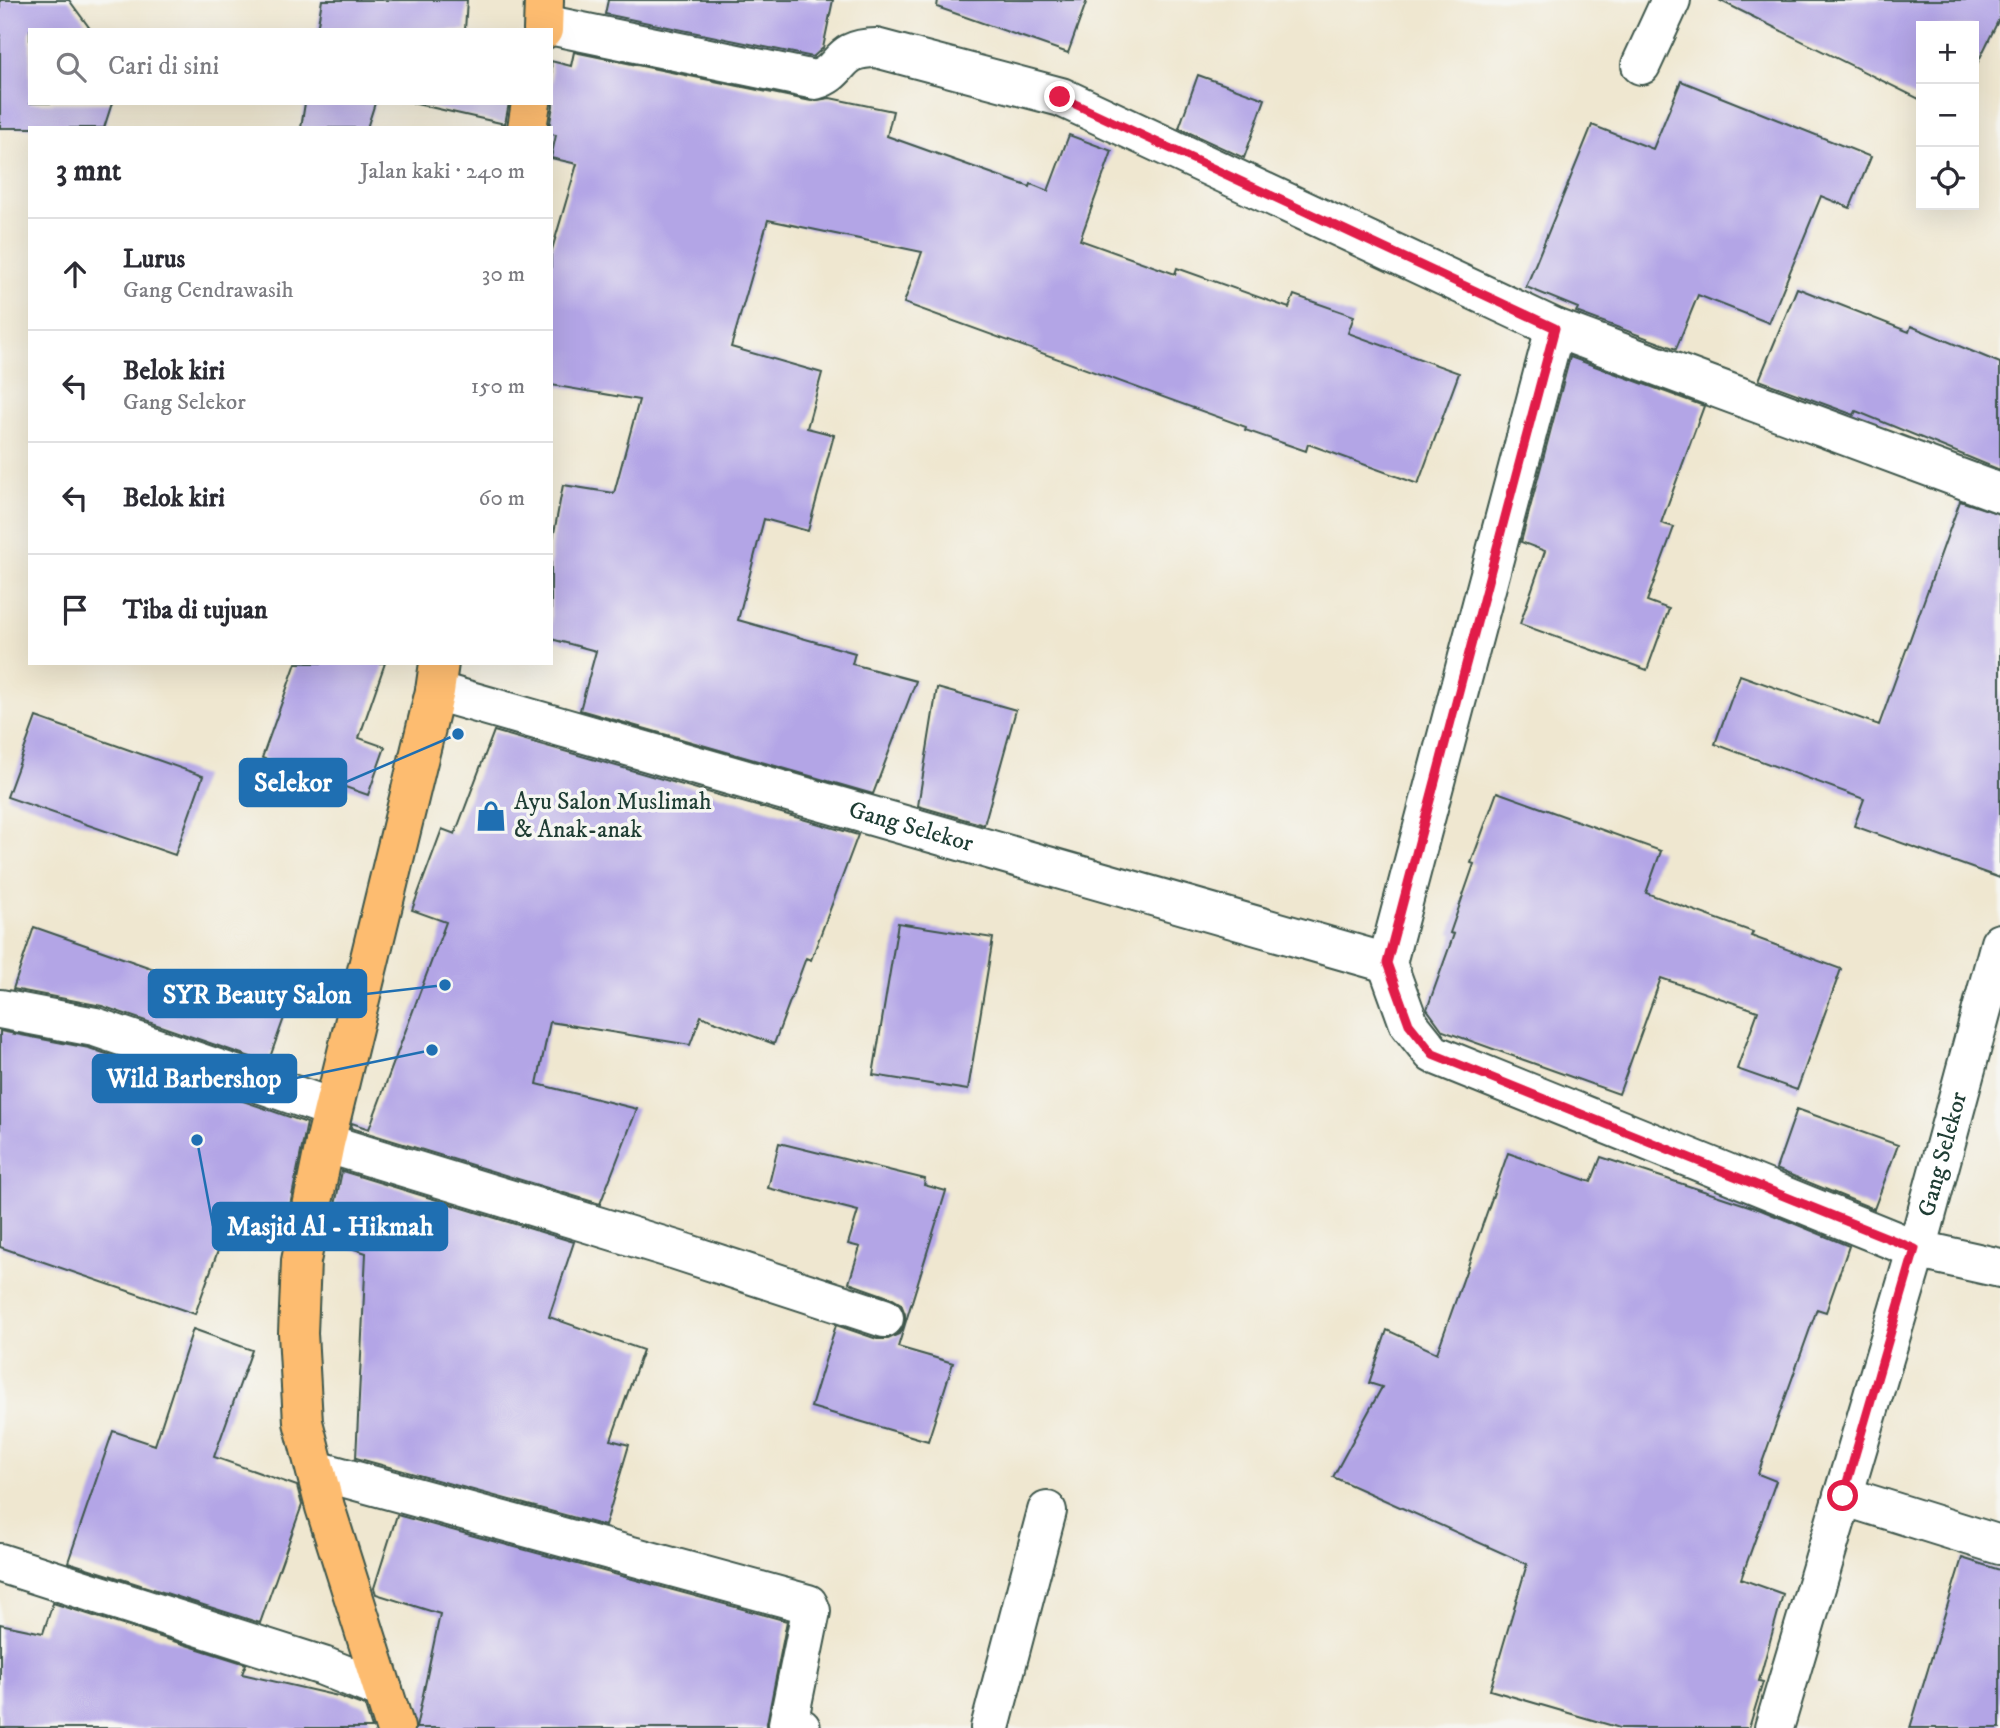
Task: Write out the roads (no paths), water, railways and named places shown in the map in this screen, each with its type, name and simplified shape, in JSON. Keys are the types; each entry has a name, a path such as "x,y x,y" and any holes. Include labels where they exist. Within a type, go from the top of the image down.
{"main road":[{"path":"527,126 531,105"},
{"path":"395,1728 325,1507 303,1422 298,1333 300,1261 328,1126 437,677"}],"street":[{"path":"1641,65 1671,0"},
{"path":"543,18 815,80 825,77 846,54 861,48 876,48 1060,97 1555,328 2000,493"},
{"path":"1387,963 1555,328"},
{"name":"Gang Selekor","path":"437,677 1387,963 1409,1024 1433,1054 1915,1249 2000,943"},
{"path":"0,1009 95,1027 328,1126 676,1250 884,1318"},
{"path":"1774,1728 1915,1249 2000,1268"},
{"path":"316,1471 808,1604 811,1611 788,1724 801,1728"},
{"path":"1843,1496 2000,1545"},
{"path":"990,1728 1047,1511"},
{"path":"0,1563 323,1667 383,1690"}],"place":[{"name":"Selekor","path":"458,734"},
{"name":"Ayu Salon Muslimah & Anak-anak","path":"491,816"},
{"name":"SYR Beauty Salon","path":"445,985"},
{"name":"Wild Barbershop","path":"432,1050"},
{"name":"Masjid Al - Hikmah","path":"197,1140"}]}
